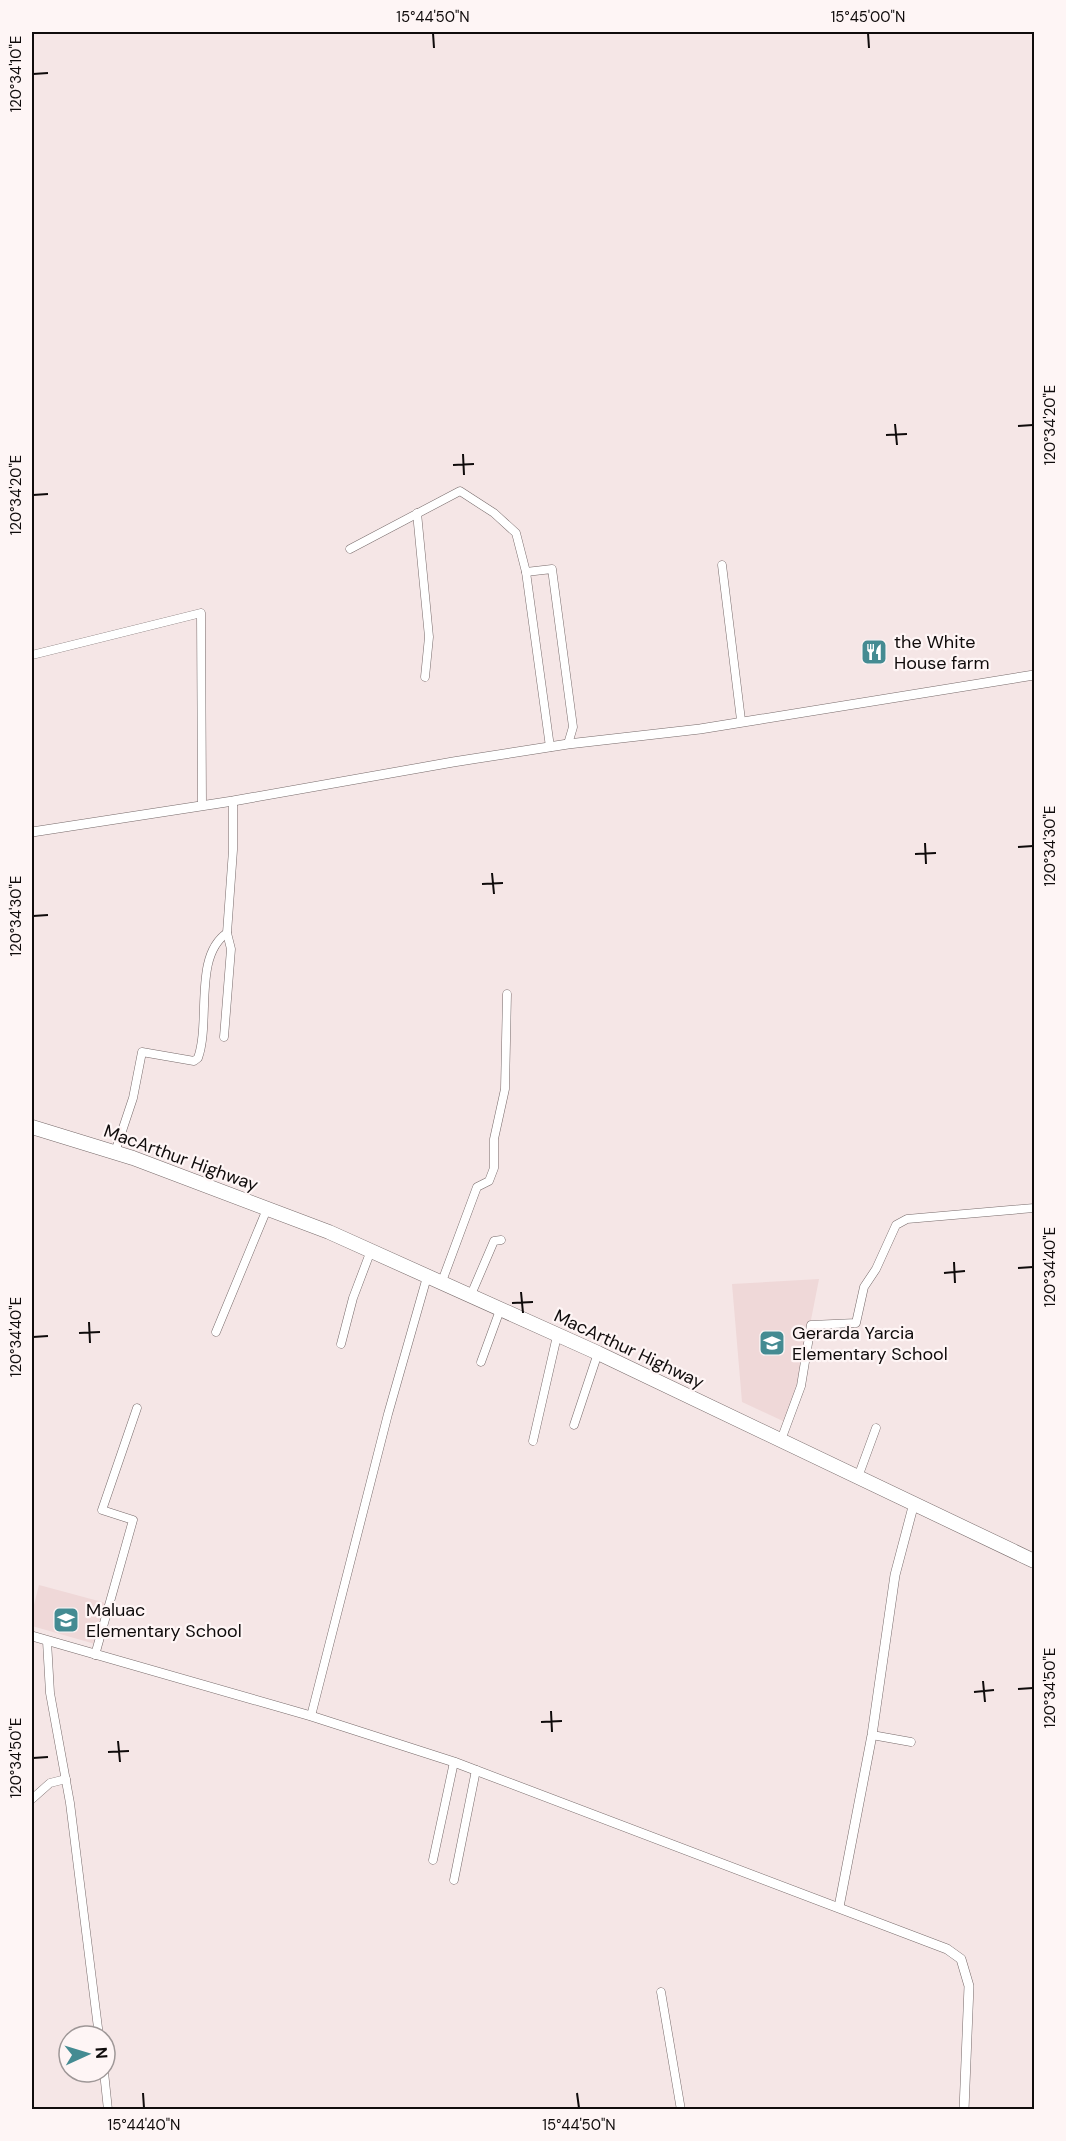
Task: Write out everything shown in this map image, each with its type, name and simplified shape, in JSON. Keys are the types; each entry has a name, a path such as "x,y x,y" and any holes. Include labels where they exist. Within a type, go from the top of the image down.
{"highway":[{"name":"MacArthur Highway","path":"32,1127 115,1152 329,1233 598,1353 1035,1561"}],"street":[{"path":"350,549 460,491 494,513 516,533 526,572 550,747"},
{"path":"417,513 429,637 425,677"},
{"path":"722,565 741,720"},
{"path":"526,572 552,570 573,727 568,744"},
{"path":"32,655 201,613 202,805"},
{"path":"32,832 233,801 568,744 700,729 741,720 1035,675"},
{"path":"224,1037 231,949 227,933 233,850 233,801"},
{"path":"115,1152 130,1107 142,1052 194,1060 198,1058 212,946 227,933"},
{"path":"441,1284 477,1187 489,1181 493,1176 494,1139 505,1089 507,993"},
{"path":"781,1440 801,1386 811,1324 856,1323 864,1287 876,1269 896,1225 907,1219 1035,1208"},
{"path":"216,1332 267,1209"},
{"path":"470,1297 494,1241 501,1240"},
{"path":"341,1344 353,1298 370,1253"},
{"path":"311,1716 385,1424 427,1277"},
{"path":"481,1362 500,1310"},
{"path":"533,1442 558,1336"},
{"path":"574,1425 598,1353"},
{"path":"95,1655 133,1520 102,1510 137,1408"},
{"path":"858,1477 876,1428"},
{"path":"839,1907 872,1735 895,1575 914,1503"},
{"path":"32,1636 311,1716 454,1762 947,1949 960,1959 969,1986 964,2109"},
{"path":"47,1641 50,1693 66,1779 97,2024"},
{"path":"872,1735 911,1742"},
{"path":"433,1860 454,1762"},
{"path":"454,1880 476,1770"},
{"path":"32,1799 50,1784 66,1779"},
{"path":"661,1992 681,2109"},
{"path":"105,2084 108,2109"}],"shaded area":[{"name":"Gerarda Yarcia Elementary School","path":"819,1279 795,1402 785,1422 742,1402 732,1284"},
{"name":"Maluac Elementary School","path":"39,1585 106,1603 95,1644 32,1626 32,1613"}],"place":[{"name":"the White House farm","path":"874,652"},
{"name":"Gerarda Yarcia Elementary School","path":"772,1343"},
{"name":"Maluac Elementary School","path":"66,1620"}]}
